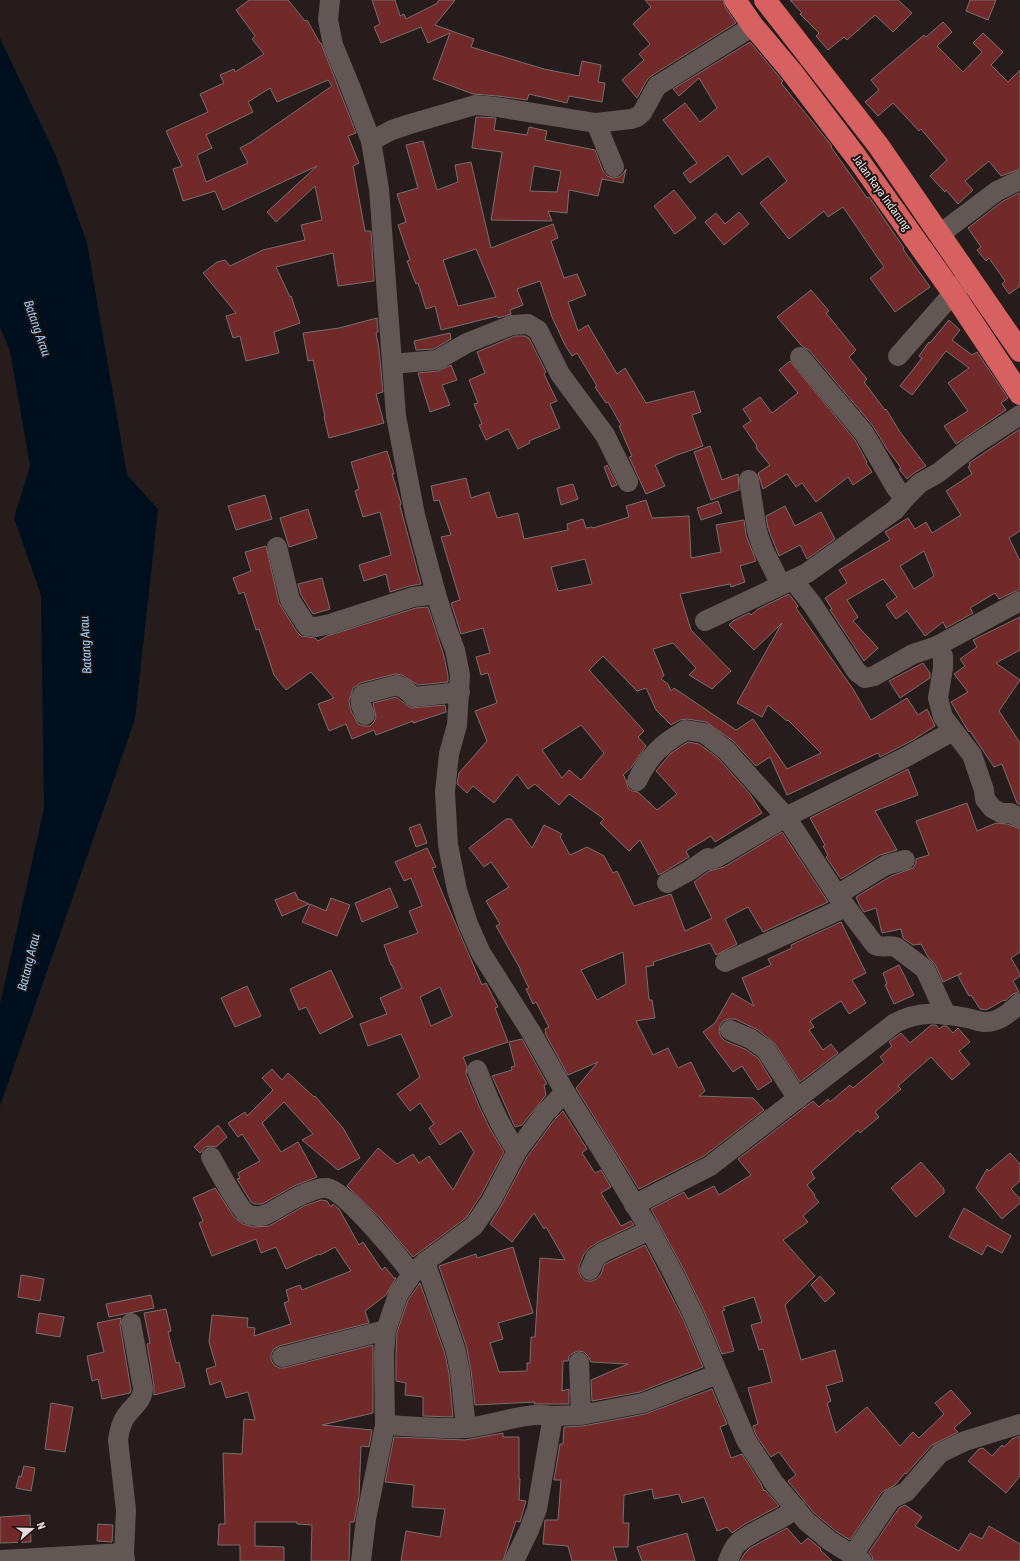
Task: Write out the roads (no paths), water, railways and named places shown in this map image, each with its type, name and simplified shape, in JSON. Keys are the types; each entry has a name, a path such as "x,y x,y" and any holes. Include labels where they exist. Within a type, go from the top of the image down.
{"highway":[{"name":"Jalan Raya Indarung","path":"735,0 753,26 791,71 857,158 953,293 1020,394"},
{"name":"Jalan Raya Indarung","path":"765,0 878,145 1020,351"},
{"path":"791,71 808,56"}],"street":[{"path":"330,0 328,20 333,45 371,141 379,189 396,416 415,515 436,594 455,650 460,675 457,725 449,754 445,792 448,845 457,890 468,924 481,953 531,1032 565,1092 588,1127 650,1230 693,1314 746,1440 774,1483 806,1521 830,1541 858,1558 891,1499 906,1492 940,1454 965,1441 1020,1424"},
{"path":"371,141 392,130 475,105 596,123 631,120 642,113 657,86 753,26"},
{"path":"596,123 614,167"},
{"path":"940,234 997,191 1020,180"},
{"path":"898,356 968,276"},
{"path":"392,364 437,360 467,343 512,325 528,324 538,330 560,374 605,435 628,482"},
{"path":"800,357 864,433 896,488 906,498"},
{"path":"705,621 807,573 895,510 920,483 938,473 971,447 1020,415"},
{"path":"749,480 757,531 763,549 787,582 812,604 857,672 865,678 874,676 913,654 937,646 1020,601"},
{"path":"277,546 290,600 307,626 316,627 330,624 413,597 436,594"},
{"path":"937,646 943,656 943,668 938,698 944,717 972,755 984,790 985,799 992,808 1001,813 1010,813 1020,818"},
{"path":"365,714 361,702 361,697 363,694 397,685 405,689 414,697 460,692"},
{"path":"637,781 649,759 664,744 686,730 704,732 726,750 786,817 841,901 875,945 881,947 896,947 924,969 946,1014"},
{"path":"667,883 689,871 708,858 710,860 718,857 786,817 904,758 953,731"},
{"path":"726,962 841,901 886,865 905,860"},
{"path":"634,1205 710,1166 895,1023 907,1016 937,1013 985,1022 995,1021 1008,1015 1020,1003"},
{"path":"730,1030 751,1039 766,1050 798,1099"},
{"path":"477,1070 495,1113 507,1137 517,1151"},
{"path":"361,1561 366,1519 385,1425 386,1394 384,1354 386,1330 398,1295 418,1268 474,1226 491,1201 517,1151 546,1112 565,1092"},
{"path":"211,1157 228,1187 245,1212 254,1216 265,1215 296,1197 320,1188 329,1188 338,1193 385,1239 418,1268 455,1348 460,1371 466,1428"},
{"path":"590,1270 595,1258 603,1252 650,1230"},
{"path":"5,1560 125,1557 126,1510 118,1440 125,1417 139,1403 143,1394 131,1323"},
{"path":"282,1357 386,1330"},
{"path":"579,1362 581,1415"},
{"path":"385,1425 466,1428 528,1415 581,1415 643,1403 718,1374"},
{"path":"514,1561 530,1530 537,1509 553,1416"},
{"path":"728,1561 736,1545 756,1531 788,1515 796,1508"}],"water":[{"name":"Batang Arau","path":"0,38 56,156 87,243 127,475 158,509 135,719 0,1106 0,1004 44,809 41,595 14,518 30,466 10,351 0,327"}]}
